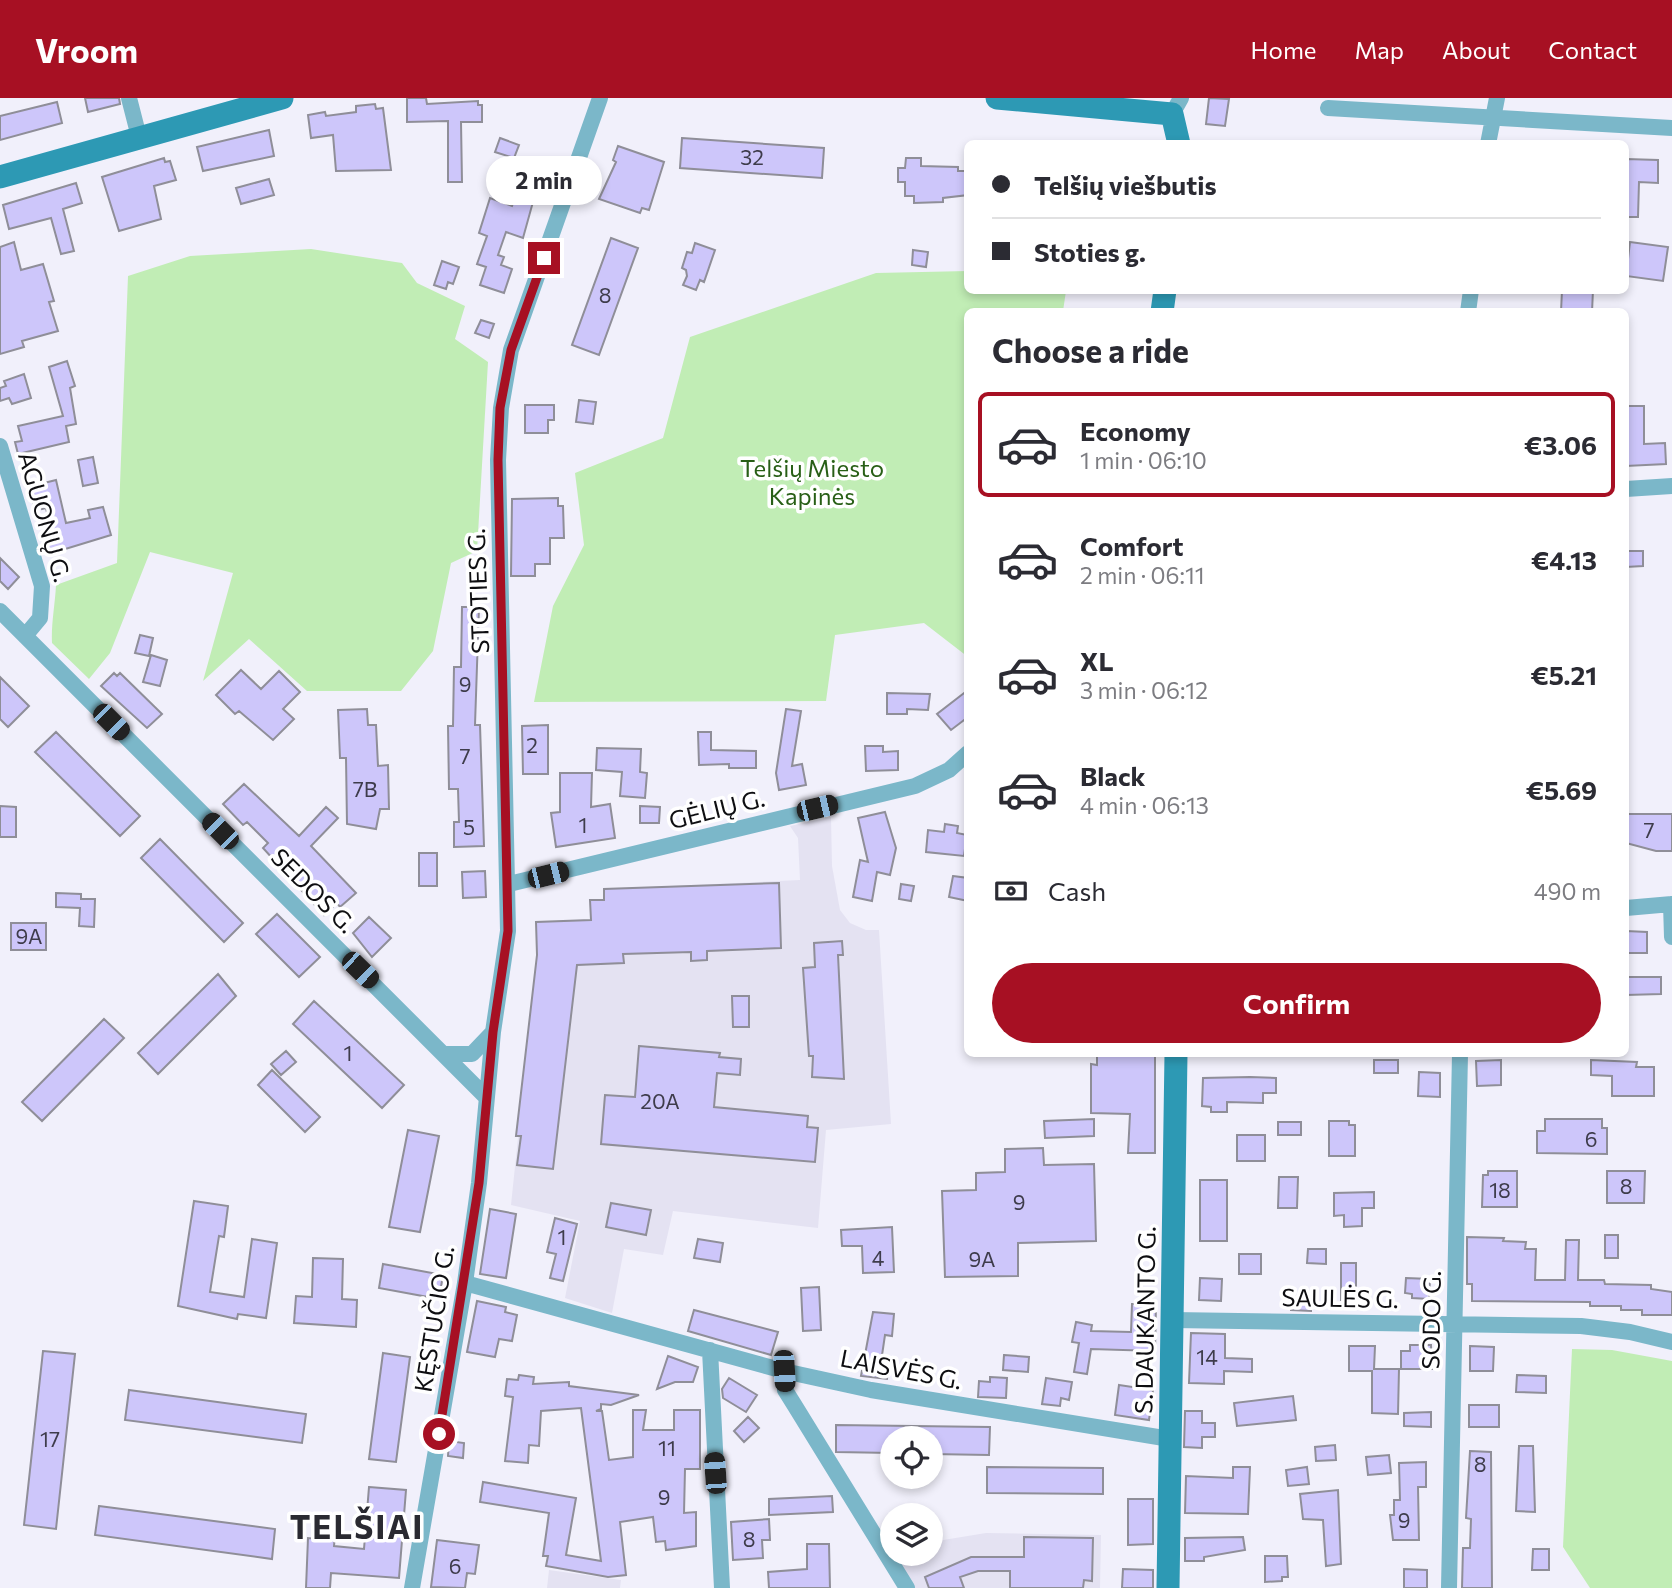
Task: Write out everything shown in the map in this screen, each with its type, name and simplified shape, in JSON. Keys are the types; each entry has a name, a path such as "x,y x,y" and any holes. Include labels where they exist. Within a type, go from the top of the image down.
{"main road":[{"path":"0,177 282,98"},
{"path":"997,98 1177,106 1179,140"},
{"name":"S. DAUKANTO G.","path":"1168,1588 1176,1057"}],"street":[{"path":"129,98 139,137"},
{"name":"STOTIES G.","path":"486,1097 508,931 509,884 498,460 500,408 511,350 600,98"},
{"path":"1488,140 1497,98"},
{"path":"1328,108 1672,128"},
{"name":"AGUONŲ G.","path":"0,446 43,600 40,618 25,636"},
{"path":"1629,489 1672,486"},
{"name":"SEDOS G.","path":"0,611 486,1097"},
{"name":"GĖLIŲ G.","path":"509,884 915,786 949,771 964,757"},
{"path":"1629,908 1672,904 1672,937"},
{"path":"445,1054 472,1054 493,1032"},
{"name":"SODO G.","path":"1449,1588 1460,1057"},
{"name":"KĘSTUČIO G.","path":"412,1588 465,1283 486,1097"},
{"name":"LAISVĖS G.","path":"465,1283 784,1371 871,1390 1170,1438"},
{"name":"SAULĖS G.","path":"1173,1320 1581,1326 1630,1332 1672,1342"},
{"path":"710,1350 722,1588"},
{"path":"784,1371 785,1390 794,1406 907,1588"}],"shaded area":[{"path":"831,817 832,866 840,910 850,923 866,930 879,930 891,1124 826,1130 818,1228 673,1211 663,1255 624,1249 612,1313 565,1298 580,1221 511,1205 537,955 536,922 591,920 590,900 604,900 604,889 800,880 798,838 790,826"},
{"path":"986,1533 1101,1535 1100,1588 907,1588 897,1566 943,1566 943,1540"},
{"path":"549,1570 621,1580 620,1588 547,1588"}],"green space":[{"path":"311,249 402,263 417,283 465,306 455,339 488,362 477,551 451,563 433,651 401,691 307,691 249,639 203,681 233,573 150,552 110,653 89,679 52,643 56,585 117,563 128,276 190,256"},
{"name":"Telšių Miesto Kapinės","path":"964,271 964,294 1066,294 1063,308 964,308 964,654 924,623 835,635 826,701 534,702 553,606 584,545 575,473 663,438 690,337 876,273"},
{"path":"1572,1349 1612,1350 1672,1361 1672,1588 1590,1588 1563,1547"}],"building":[{"path":"85,98 119,98 120,104 88,112"},
{"path":"407,98 426,98 427,104 478,101 478,105 482,105 482,122 461,122 462,182 448,182 448,121 407,122"},
{"path":"1209,98 1229,99 1225,126 1206,124"},
{"path":"57,102 62,123 0,140 0,116"},
{"path":"375,104 376,109 383,108 391,170 336,171 333,135 311,138 308,115 325,112 326,116 356,112 356,106"},
{"path":"269,130 274,156 203,171 197,147"},
{"path":"500,138 519,145 514,158 495,152"},
{"path":"682,138 824,148 822,178 680,168"},
{"path":"618,146 664,162 649,210 642,208 640,213 599,199 616,162 613,160"},
{"path":"164,158 165,162 170,161 176,180 154,186 161,219 119,231 102,177"},
{"path":"529,158 547,164 544,174 550,176 543,194 536,191 523,238 506,232 498,255 504,257 501,265 512,269 504,293 480,285 486,267 477,264 487,236 479,233 490,198 512,206"},
{"path":"906,158 921,158 921,166 958,167 958,171 964,171 964,195 943,198 943,202 914,203 914,196 905,196 905,182 898,182 898,168 905,168"},
{"path":"1629,159 1658,160 1658,183 1639,182 1638,217 1629,217"},
{"path":"269,179 274,195 241,204 236,188"},
{"path":"76,183 82,203 63,209 74,251 61,254 51,218 9,229 3,205"},
{"path":"611,238 638,248 599,355 572,345"},
{"path":"14,242 21,270 43,264 54,301 49,302 58,331 22,341 24,347 0,354 0,247"},
{"path":"1630,242 1668,247 1663,281 1629,276"},
{"path":"695,243 715,250 704,282 700,280 696,290 683,285 687,276 686,270 682,268 687,252 692,253"},
{"path":"913,250 928,252 926,267 912,265"},
{"path":"442,261 459,267 453,284 448,282 446,289 434,285"},
{"path":"1562,294 1593,294 1592,308 1561,308"},
{"path":"481,320 494,324 489,338 475,333"},
{"path":"67,361 75,386 70,388 76,424 66,426 69,442 18,454 15,442 22,441 18,426 63,416 49,367"},
{"path":"24,374 31,398 12,404 9,398 0,401 0,388 6,386 4,381"},
{"path":"579,400 596,402 593,424 576,422"},
{"path":"525,405 554,405 554,420 548,420 548,433 525,433"},
{"path":"1629,406 1644,406 1644,444 1665,443 1666,464 1629,466"},
{"path":"93,457 98,483 83,486 78,460"},
{"path":"56,480 66,523 90,518 88,510 103,507 111,535 49,554 46,540 53,539 46,508 42,509 40,501 33,503 30,491 37,489 36,485"},
{"path":"558,498 558,506 563,506 564,538 550,538 550,564 535,564 535,576 511,576 512,499"},
{"path":"1629,551 1643,551 1643,566 1629,567"},
{"path":"0,558 19,577 8,589 0,581"},
{"path":"462,607 479,607 475,725 480,725 484,846 454,847 454,822 459,822 458,789 449,789 448,726 453,726 454,667 461,667"},
{"path":"140,635 153,638 149,656 135,653"},
{"path":"151,655 167,660 160,686 143,682"},
{"path":"241,670 261,689 279,671 300,692 283,709 294,719 273,740 239,711 235,714 216,695"},
{"path":"114,673 117,676 120,673 162,714 147,728 101,686"},
{"path":"0,677 29,706 8,727 0,719"},
{"path":"887,693 930,694 928,710 907,709 907,714 887,714"},
{"path":"964,693 964,720 951,730 937,714"},
{"path":"367,709 368,725 376,725 378,766 388,765 389,809 380,809 376,829 347,824 346,758 340,758 338,710"},
{"path":"786,709 801,711 792,766 802,764 806,785 779,790 776,773"},
{"path":"548,725 548,774 523,774 522,726"},
{"path":"56,732 140,816 120,836 35,752"},
{"path":"698,732 711,732 711,750 756,751 756,768 729,768 729,764 699,765"},
{"path":"865,746 883,746 883,752 898,751 898,770 866,771"},
{"path":"597,748 641,749 640,772 647,773 645,798 620,796 622,772 596,770"},
{"path":"560,773 592,773 591,807 610,804 615,838 556,847 551,813 560,812"},
{"path":"244,784 299,836 326,807 338,818 311,846 356,893 340,907 337,903 324,915 263,848 268,843 247,822 243,825 223,804"},
{"path":"0,806 16,807 16,837 0,837"},
{"path":"640,806 660,807 659,823 640,823"},
{"path":"885,812 896,848 890,875 877,872 872,901 853,897 860,860 868,862 858,818"},
{"path":"1629,814 1672,814 1672,851 1656,851 1629,844"},
{"path":"945,824 958,826 957,833 964,834 964,856 926,852 928,830 944,832"},
{"path":"160,839 243,923 224,942 141,858"},
{"path":"419,853 437,853 437,886 419,886"},
{"path":"485,871 486,897 463,898 462,872"},
{"path":"953,876 964,877 964,900 949,897"},
{"path":"779,883 781,948 707,951 707,960 691,961 691,952 623,954 624,963 577,965 553,1169 517,1165 521,1136 516,1136 537,955 536,922 591,920 590,900 604,900 604,889"},
{"path":"901,884 914,886 911,901 899,899"},
{"path":"56,893 81,894 81,899 95,899 94,927 79,926 80,908 56,907"},
{"path":"277,914 320,957 299,977 256,934"},
{"path":"369,917 391,938 372,957 353,933"},
{"path":"11,923 46,923 46,950 11,950"},
{"path":"1629,931 1647,932 1647,953 1629,953"},
{"path":"842,941 843,955 838,955 844,1079 812,1077 813,1056 809,1056 803,968 815,967 814,943"},
{"path":"218,974 236,996 158,1074 138,1053"},
{"path":"1629,977 1661,977 1661,994 1629,995"},
{"path":"732,996 749,996 749,1027 733,1027"},
{"path":"314,1001 404,1085 382,1108 293,1024"},
{"path":"104,1019 124,1038 42,1121 22,1102"},
{"path":"639,1046 720,1053 719,1057 741,1059 740,1075 717,1073 714,1107 808,1116 807,1127 818,1128 815,1162 601,1144 605,1095 635,1097"},
{"path":"286,1051 296,1062 281,1075 271,1064"},
{"path":"1097,1057 1155,1057 1155,1153 1128,1153 1130,1114 1091,1113 1091,1064 1097,1065"},
{"path":"1374,1060 1398,1060 1398,1073 1374,1073"},
{"path":"1501,1060 1501,1085 1477,1086 1476,1061"},
{"path":"1591,1060 1637,1062 1636,1067 1654,1067 1654,1096 1612,1096 1612,1076 1591,1075"},
{"path":"272,1070 320,1117 305,1132 258,1085"},
{"path":"1419,1072 1440,1073 1440,1097 1418,1096"},
{"path":"1203,1078 1276,1078 1276,1093 1263,1093 1263,1103 1227,1102 1227,1112 1211,1112 1211,1107 1202,1106"},
{"path":"1094,1119 1094,1136 1045,1138 1044,1121"},
{"path":"1545,1119 1602,1119 1602,1128 1607,1128 1607,1154 1537,1153 1537,1131 1545,1131"},
{"path":"1329,1121 1349,1121 1349,1125 1355,1125 1355,1156 1329,1156"},
{"path":"1278,1122 1301,1122 1301,1135 1278,1135"},
{"path":"408,1130 439,1136 420,1232 389,1227"},
{"path":"1237,1135 1265,1135 1265,1161 1237,1161"},
{"path":"1043,1148 1044,1165 1094,1164 1096,1241 1018,1243 1018,1276 945,1277 942,1191 976,1190 976,1173 1005,1172 1005,1149"},
{"path":"1488,1171 1517,1171 1517,1207 1482,1207 1483,1175 1488,1175"},
{"path":"1607,1171 1645,1171 1644,1203 1607,1203"},
{"path":"1279,1177 1298,1177 1297,1208 1278,1208"},
{"path":"1200,1180 1227,1180 1227,1241 1200,1241"},
{"path":"1374,1192 1374,1208 1362,1208 1362,1226 1344,1227 1344,1215 1334,1216 1334,1193"},
{"path":"194,1201 228,1206 224,1237 219,1236 210,1292 244,1297 252,1239 277,1243 266,1318 238,1314 237,1319 178,1306"},
{"path":"611,1203 651,1210 646,1235 606,1227"},
{"path":"490,1209 516,1214 506,1278 480,1274"},
{"path":"555,1218 577,1224 563,1281 550,1278 556,1254 547,1252"},
{"path":"892,1227 894,1272 863,1273 862,1246 842,1246 841,1230"},
{"path":"1605,1235 1618,1235 1618,1258 1605,1258"},
{"path":"1467,1237 1504,1238 1503,1241 1526,1242 1525,1249 1536,1249 1535,1280 1565,1280 1566,1240 1579,1240 1578,1280 1604,1280 1605,1284 1651,1285 1651,1289 1672,1292 1672,1315 1642,1315 1642,1310 1621,1310 1621,1306 1590,1306 1590,1302 1472,1301 1472,1284 1467,1284"},
{"path":"698,1239 723,1243 720,1262 694,1258"},
{"path":"1308,1249 1326,1249 1326,1264 1307,1263"},
{"path":"1239,1254 1261,1254 1261,1274 1239,1274"},
{"path":"313,1258 343,1259 342,1299 357,1300 356,1327 294,1323 296,1296 312,1297"},
{"path":"1341,1263 1356,1263 1356,1300 1341,1300"},
{"path":"383,1264 443,1275 439,1299 379,1288"},
{"path":"1200,1278 1222,1279 1221,1301 1199,1300"},
{"path":"1406,1278 1430,1279 1429,1299 1412,1298 1412,1294 1405,1293"},
{"path":"819,1287 821,1330 803,1331 801,1288"},
{"path":"1291,1297 1311,1298 1311,1311 1291,1310"},
{"path":"477,1301 506,1307 505,1312 517,1315 512,1341 499,1339 495,1357 467,1352"},
{"path":"1132,1304 1156,1304 1155,1351 1091,1349 1087,1374 1074,1372 1079,1343 1072,1342 1076,1322 1092,1325 1091,1331 1131,1332"},
{"path":"694,1310 778,1332 771,1355 688,1331"},
{"path":"873,1312 894,1314 892,1336 885,1335 881,1362 889,1363 887,1379 861,1376"},
{"path":"1191,1333 1225,1334 1225,1358 1252,1359 1252,1372 1224,1371 1224,1384 1189,1383"},
{"path":"1410,1345 1431,1345 1432,1369 1401,1369 1401,1351 1410,1351"},
{"path":"1349,1346 1375,1346 1374,1369 1399,1369 1398,1414 1372,1413 1372,1371 1349,1371"},
{"path":"1470,1346 1494,1347 1493,1371 1470,1371"},
{"path":"43,1351 75,1354 56,1529 24,1525"},
{"path":"383,1353 410,1357 396,1462 369,1459"},
{"path":"1004,1355 1029,1357 1028,1372 1003,1370"},
{"path":"668,1356 698,1367 693,1382 675,1382 657,1389"},
{"path":"519,1375 534,1377 533,1384 569,1382 569,1386 639,1395 611,1405 601,1404 601,1409 596,1411 602,1411 609,1460 633,1457 633,1410 646,1410 643,1430 674,1430 674,1410 700,1410 700,1469 685,1469 684,1513 696,1512 696,1546 666,1550 665,1541 656,1542 653,1517 620,1522 626,1575 608,1577 546,1566 548,1556 543,1556 549,1513 480,1502 483,1482 576,1498 566,1555 601,1561 581,1408 541,1411 539,1446 529,1445 528,1463 505,1461 513,1397 505,1396 507,1379 518,1380"},
{"path":"1517,1375 1546,1376 1546,1393 1516,1392"},
{"path":"990,1377 1007,1378 1006,1398 978,1397 979,1381 990,1382"},
{"path":"729,1378 757,1395 746,1412 723,1398 722,1389"},
{"path":"1046,1378 1072,1382 1069,1400 1061,1398 1060,1406 1042,1404"},
{"path":"1119,1385 1153,1390 1149,1420 1115,1415"},
{"path":"129,1390 306,1414 302,1443 125,1420"},
{"path":"1293,1396 1296,1420 1237,1426 1234,1403"},
{"path":"1469,1405 1499,1405 1499,1427 1469,1427"},
{"path":"1185,1411 1202,1411 1202,1423 1215,1423 1215,1437 1202,1437 1202,1448 1184,1447"},
{"path":"1431,1412 1431,1427 1404,1426 1404,1413"},
{"path":"748,1417 759,1428 744,1442 734,1431"},
{"path":"836,1425 913,1426 880,1426 880,1453 836,1452"},
{"path":"943,1426 990,1427 989,1455 943,1454"},
{"path":"449,1441 464,1443 463,1458 448,1456"},
{"path":"1335,1445 1336,1460 1316,1461 1315,1447"},
{"path":"1519,1446 1533,1446 1535,1512 1516,1511"},
{"path":"1470,1451 1491,1452 1492,1588 1462,1588 1463,1548 1470,1548 1471,1519 1466,1518"},
{"path":"1389,1455 1391,1473 1368,1475 1366,1457"},
{"path":"1426,1462 1426,1487 1418,1487 1419,1540 1393,1540 1390,1515 1394,1515 1394,1500 1400,1500 1399,1463"},
{"path":"987,1467 1103,1468 1103,1494 987,1493"},
{"path":"1233,1467 1250,1467 1248,1514 1185,1513 1186,1476 1233,1478"},
{"path":"1307,1467 1309,1484 1288,1486 1286,1470"},
{"path":"369,1487 406,1490 399,1578 331,1573 330,1588 306,1588 308,1538 317,1539 317,1534 335,1535 334,1546 364,1549"},
{"path":"1338,1490 1341,1564 1326,1566 1323,1520 1303,1519 1300,1494"},
{"path":"832,1496 833,1512 769,1515 769,1499"},
{"path":"1128,1499 1153,1499 1153,1544 1128,1545"},
{"path":"99,1506 275,1529 272,1559 95,1535"},
{"path":"769,1519 770,1540 762,1540 763,1558 733,1560 731,1522"},
{"path":"1024,1537 1093,1538 1092,1581 1084,1580 1083,1588 1010,1588 1010,1571 978,1571 960,1577 964,1588 929,1588 925,1577 971,1557 1024,1557"},
{"path":"1243,1537 1245,1550 1204,1557 1204,1561 1185,1561 1185,1538"},
{"path":"437,1540 479,1545 475,1574 467,1573 465,1588 431,1587"},
{"path":"807,1544 829,1544 830,1588 769,1588 768,1572 807,1569"},
{"path":"1533,1549 1549,1549 1549,1570 1532,1570"},
{"path":"1265,1556 1287,1556 1288,1577 1282,1577 1282,1581 1265,1582"},
{"path":"1123,1569 1153,1570 1153,1588 1122,1588"},
{"path":"1404,1569 1427,1570 1427,1588 1404,1588"}],"district":[{"name":"TELŠIAI","path":"357,1528"}],"route":[{"path":"439,1434 479,1183 493,1032 508,931 498,460 500,408 511,350 544,258"}]}
